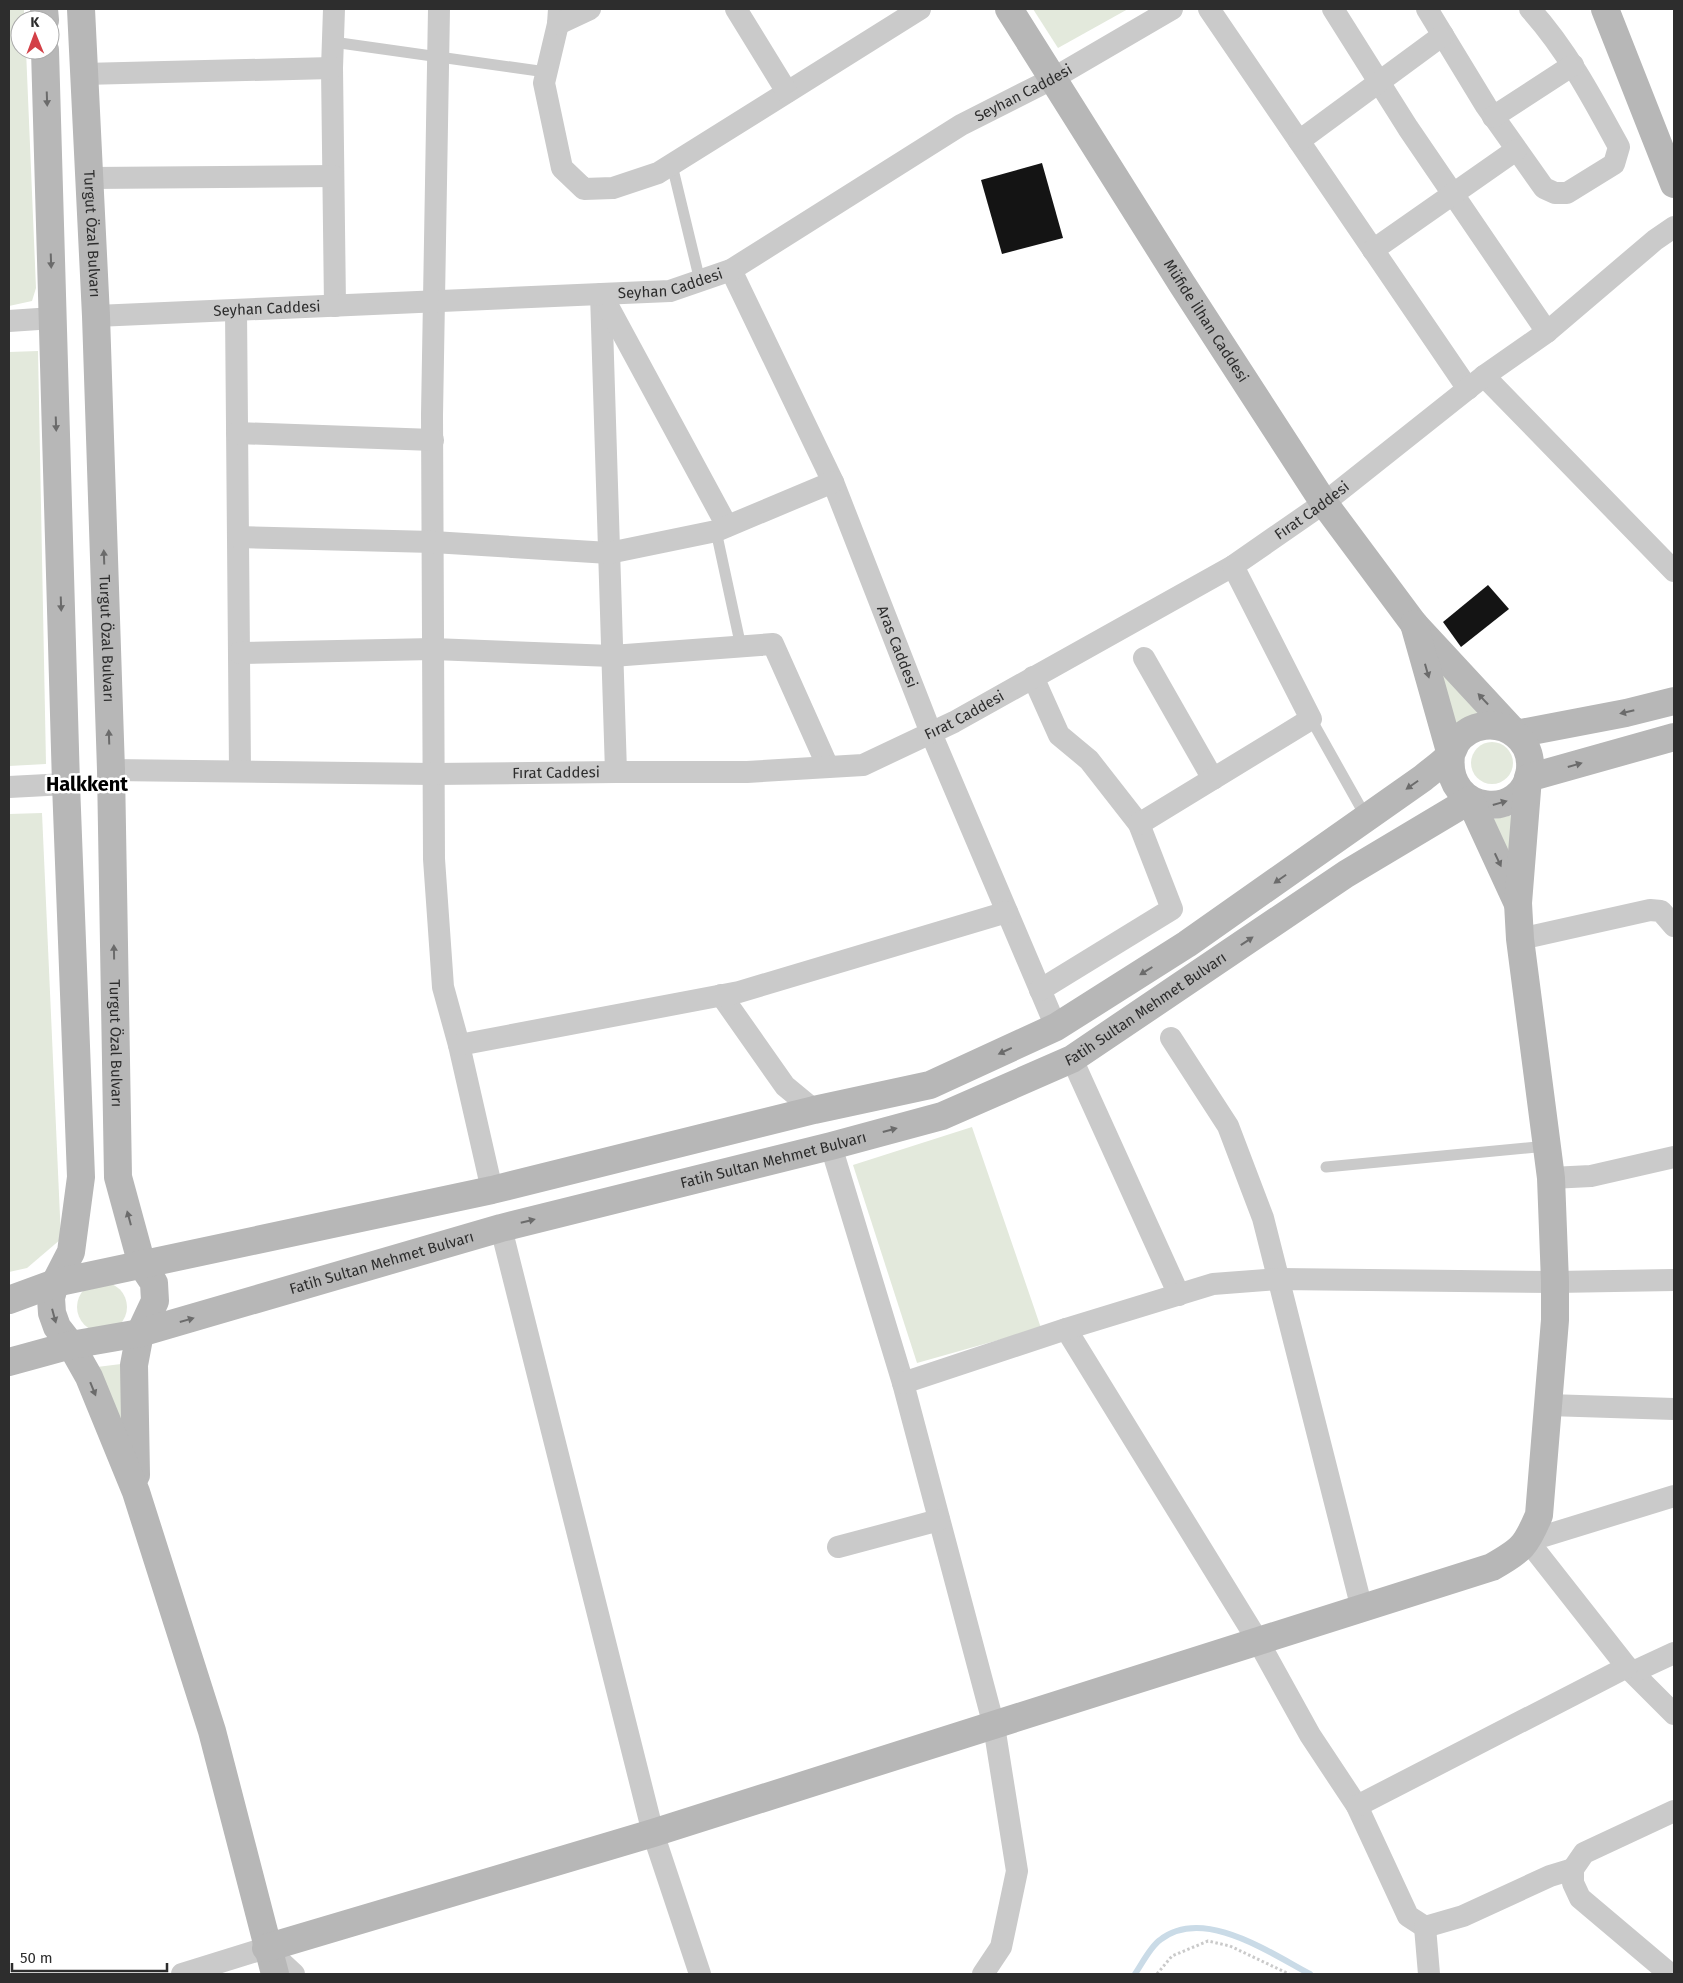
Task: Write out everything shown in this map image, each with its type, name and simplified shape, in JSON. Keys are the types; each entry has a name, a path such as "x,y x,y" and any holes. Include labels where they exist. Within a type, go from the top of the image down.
{"street":[{"name":"Turgut Özal Bulvarı","path":"80,9 96,316 110,770 118,1177 142,1265 154,1283 155,1301 140,1333 134,1365 136,1492"},
{"path":"334,9 332,68 334,306"},
{"path":"439,9 433,440 434,859 443,987 459,1045 492,1190"},
{"path":"590,9 558,17 544,83 562,168 584,189 613,188 658,173 920,9"},
{"path":"736,9 787,92"},
{"name":"Müfide İlhan Caddesi","path":"1009,9 1324,502 1414,624"},
{"name":"Seyhan Caddesi","path":"96,316 670,291 731,270 961,125 1052,79 1172,9"},
{"path":"1209,9 1373,250 1476,383 1674,571"},
{"path":"1332,9 1452,193 1547,332"},
{"path":"1427,9 1493,117 1544,188 1555,193 1567,193 1614,164 1619,148 1573,66 1551,32 1530,9"},
{"path":"1605,9 1674,184"},
{"path":"1299,141 1443,35"},
{"path":"45,60 66,784 82,1177 71,1252 55,1283 51,1298 52,1313 57,1327 71,1345 89,1378 136,1492 212,1731 266,1948 275,1974"},
{"path":"1493,117 1573,66"},
{"path":"83,74 332,68"},
{"path":"1373,250 1516,150"},
{"path":"90,178 333,176"},
{"name":"Fırat Caddesi","path":"110,770 434,774 747,772 863,765 931,733 1233,566 1324,502 1476,383 1547,332 1655,240 1674,227"},
{"name":"Aras Caddesi","path":"731,270 833,482 931,733 1056,1027"},
{"path":"601,294 722,529"},
{"path":"601,294 616,772"},
{"path":"236,310 240,772"},
{"path":"9,321 53,318"},
{"path":"237,433 433,440"},
{"path":"238,537 433,542 609,553 722,529 833,482"},
{"path":"1139,824 1311,719 1233,566"},
{"path":"182,1974 653,1833 1362,1609 1492,1567 1516,1553 1528,1540 1539,1514 1555,1320 1551,1178 1520,939 1518,903 1529,754 1516,734 1414,624"},
{"path":"1414,624 1451,755"},
{"path":"239,653 433,649 612,656 773,644 828,767"},
{"path":"1144,658 1213,779"},
{"path":"1033,676 1059,735 1089,760 1139,824 1172,909 1040,990"},
{"path":"1518,903 1470,800 1455,786 1450,766 1451,755 1456,743 1466,733 1478,727 1491,725 1504,727 1516,734 1626,713 1674,701"},
{"path":"1470,800 1493,806 1505,803 1523,788 1528,778 1674,737"},
{"name":"Fatih Sultan Mehmet Bulvarı","path":"9,1300 55,1283 492,1190 814,1110 930,1085 1056,1027 1187,944 1451,755"},
{"path":"9,786 66,784"},
{"name":"Fatih Sultan Mehmet Bulvarı","path":"9,1362 71,1345 140,1333 501,1228 831,1146 942,1116 1072,1059 1346,874 1470,800"},
{"path":"1520,939 1650,910 1661,912 1674,926"},
{"path":"459,1045 721,995 1007,912"},
{"path":"721,995 785,1086 814,1110"},
{"path":"1172,1038 1228,1126 1263,1218 1362,1609"},
{"path":"1072,1059 1179,1294"},
{"path":"831,1146 903,1383 994,1726 1017,1870 1001,1947 983,1974"},
{"path":"1551,1178 1591,1176 1674,1157"},
{"path":"501,1228 653,1833 700,1974"},
{"path":"903,1383 1066,1329 1213,1284 1279,1279 1555,1282 1674,1280"},
{"path":"1066,1329 1258,1641 1310,1735 1356,1806 1408,1916 1425,1927 1463,1916 1550,1876 1573,1869"},
{"path":"1548,1404 1674,1409"},
{"path":"1528,1540 1674,1496"},
{"path":"838,1547 939,1520"},
{"path":"1528,1540 1630,1670 1674,1714"},
{"path":"1356,1806 1630,1670 1674,1653"},
{"path":"1670,1974 1580,1898 1573,1883 1573,1869 1584,1853 1674,1811"},
{"path":"1425,1927 1429,1974"},
{"path":"266,1948 294,1974"}],"lane":[{"path":"333,42 546,72"},
{"path":"672,165 700,281"},
{"path":"722,529 741,647"},
{"path":"1311,719 1366,817"},
{"path":"1326,1167 1547,1146"}],"path":[{"path":"1157,1974 1172,1956 1208,1941 1230,1946 1289,1974"}],"shaded area":[{"path":"9,9 24,9 10,10 10,60 26,60 36,288 32,301 9,306"},
{"path":"1033,9 1128,9 1058,48"},
{"path":"38,351 46,764 9,766 9,352"},
{"path":"1430,651 1480,716 1458,729"},
{"path":"1496,742 1504,745 1510,751 1513,763 1510,775 1504,781 1488,784 1480,781 1474,775 1471,759 1474,751 1480,745"},
{"path":"42,813 61,1239 27,1268 9,1272 9,814"},
{"path":"1514,815 1515,882 1487,820"},
{"path":"972,1127 1041,1328 917,1363 853,1165"},
{"path":"102,1282 120,1289 127,1307 120,1325 102,1332 84,1325 77,1307 84,1289"},
{"path":"121,1364 128,1442 97,1367"}],"building":[{"path":"1042,163 1063,238 1002,254 981,180"},
{"path":"1488,585 1509,609 1461,647 1443,622"}],"waterway":[{"path":"1135,1974 1156,1943 1177,1931 1196,1928 1216,1930 1236,1936 1310,1974"}],"district":[{"name":"Halkkent","path":"87,784"}]}
